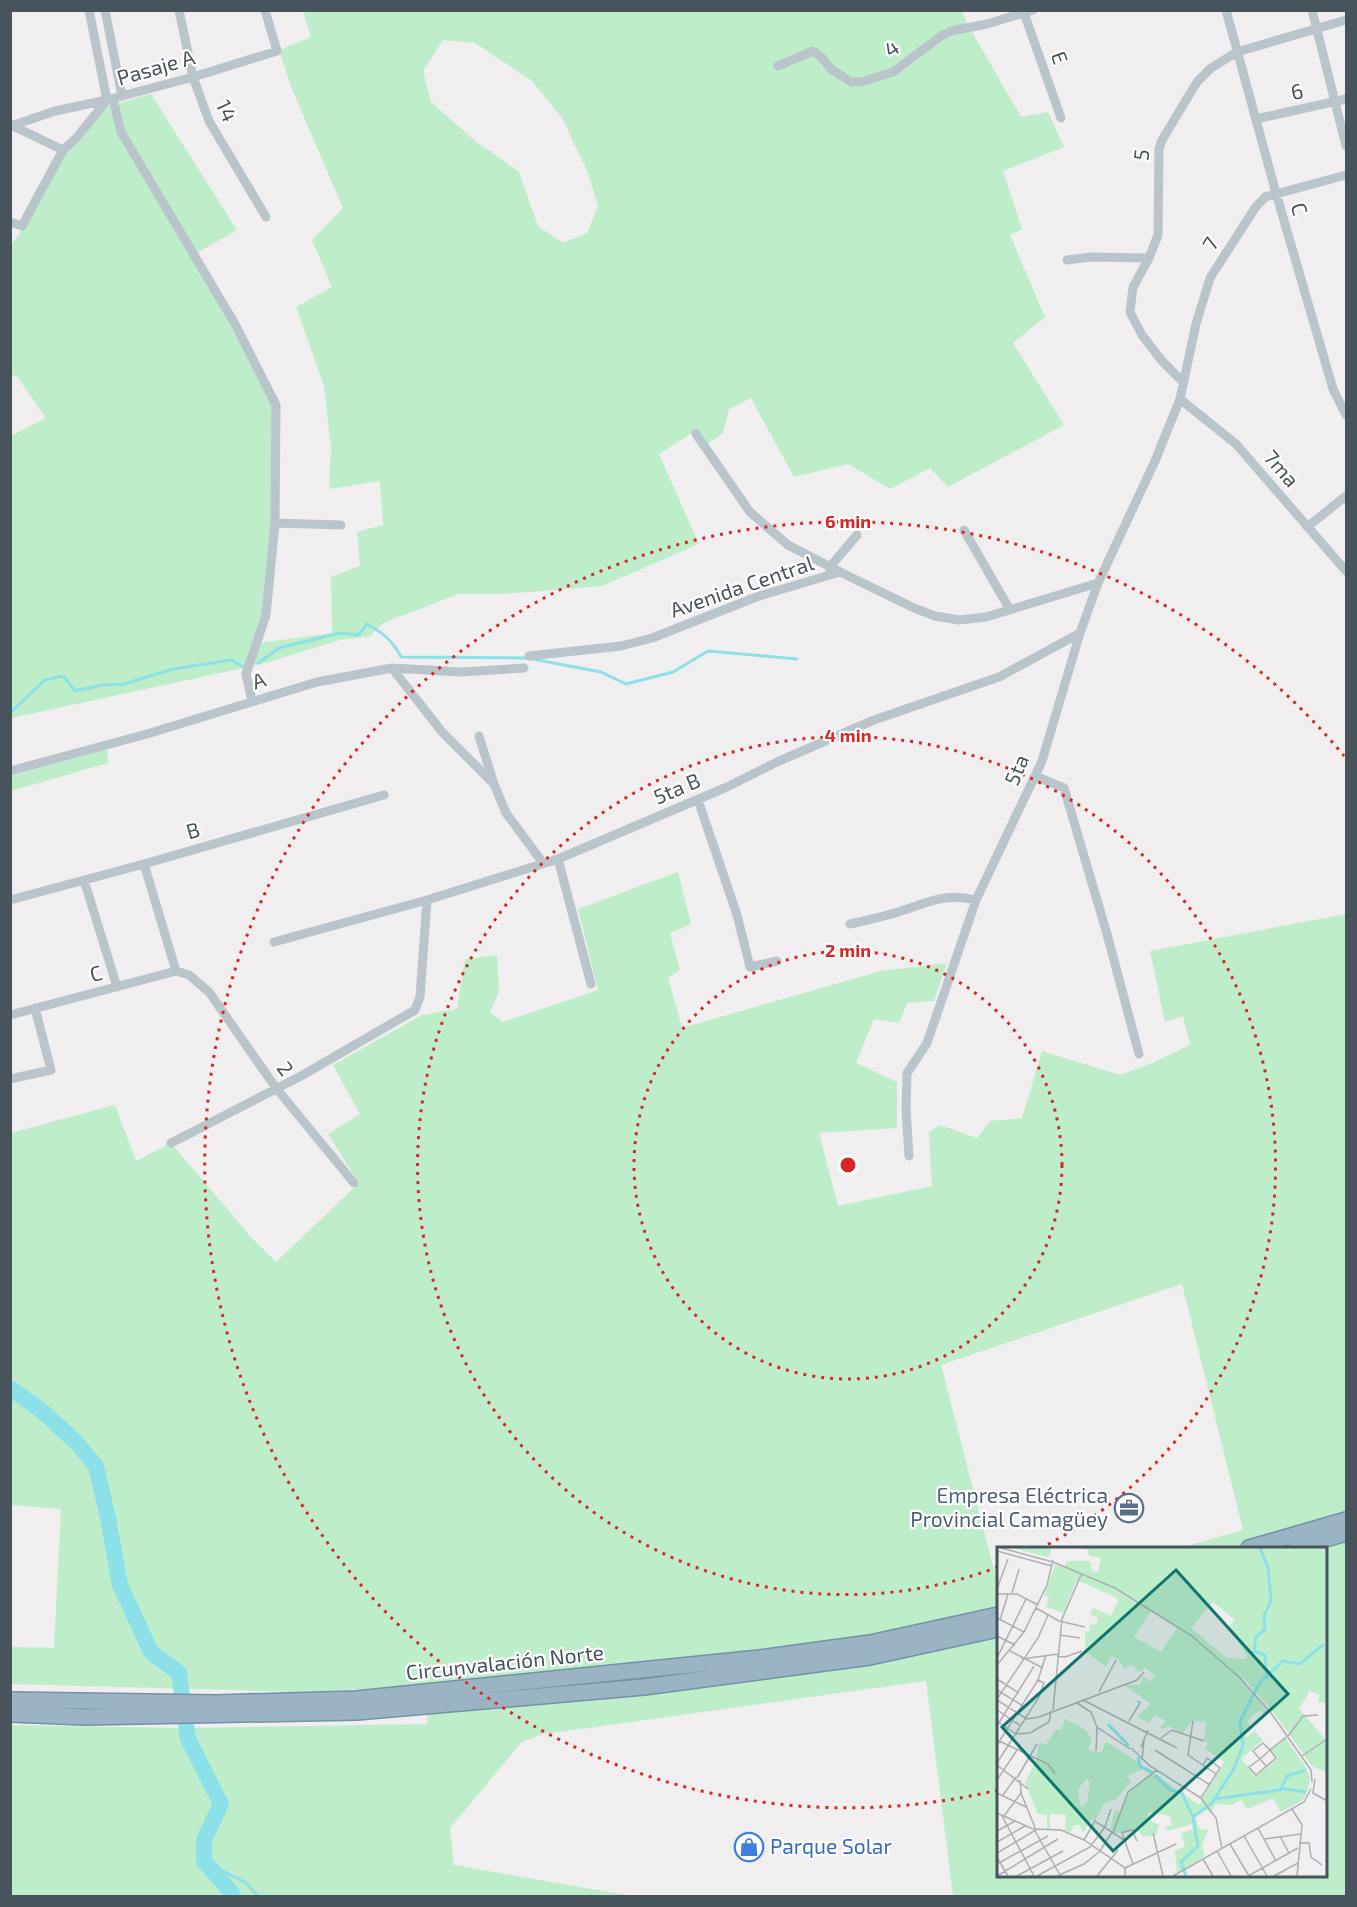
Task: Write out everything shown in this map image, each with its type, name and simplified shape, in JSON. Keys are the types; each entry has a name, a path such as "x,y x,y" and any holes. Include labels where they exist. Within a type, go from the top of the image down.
{"highway":[{"path":"1252,1547 1347,1520"},
{"path":"1299,1547 1347,1533"},
{"name":"Circunvalación Norte","path":"216,1709 356,1699 759,1658 870,1643 997,1615"},
{"name":"Circunvalación Norte","path":"10,1700 160,1709 357,1712 644,1687 870,1657 997,1629"},
{"name":"Circunvalación Norte","path":"10,1714 85,1717 160,1709"}],"street":[{"path":"89,10 114,98 121,132 235,324 276,405 275,523 266,615 246,674 252,701"},
{"path":"105,10 114,98"},
{"name":"14","path":"179,10 193,77 209,121 266,217"},
{"name":"Pasaje A","path":"10,222 22,226 63,150 114,98 277,51 265,10"},
{"name":"C","path":"1226,10 1333,388 1347,415"},
{"path":"1311,10 1347,146"},
{"name":"4","path":"778,66 813,51 831,69 851,82 861,82 893,72 951,31 1027,12"},
{"name":"E","path":"1027,12 1061,118"},
{"name":"5","path":"1183,382 1162,361 1142,335 1130,312 1133,287 1149,258 1158,235 1159,149 1162,140 1197,82 1211,68 1237,51 1347,20"},
{"path":"11,125 55,111 114,98"},
{"name":"6","path":"1256,120 1347,99"},
{"path":"11,125 63,150"},
{"name":"7","path":"1180,399 1196,324 1210,278 1255,208 1265,196 1347,175"},
{"path":"1066,260 1090,257 1149,258"},
{"name":"7ma","path":"1180,399 1236,444 1347,571"},
{"name":"5ta","path":"909,1156 906,1109 907,1073 927,1043 976,900 1042,760 1080,633 1098,583 1155,461 1180,399"},
{"path":"696,434 750,512 788,545 840,572"},
{"path":"1307,527 1347,496"},
{"path":"275,523 341,525"},
{"path":"964,530 1010,610"},
{"path":"829,567 857,535"},
{"name":"Avenida Central","path":"529,656 621,646 652,638 759,596 840,572 914,608 935,616 959,620 986,617 1098,583"},
{"name":"5ta B","path":"274,942 427,900 558,859 698,800 777,762 874,720 999,677 1080,633"},
{"path":"392,668 442,732 494,784"},
{"name":"A","path":"10,771 147,734 317,682 392,668 461,672 524,668"},
{"path":"478,736 506,813 543,864"},
{"path":"1035,776 1064,788 1139,1054"},
{"name":"B","path":"10,900 384,795"},
{"path":"698,800 737,915 750,967 777,962"},
{"path":"558,859 591,984"},
{"path":"144,864 176,971"},
{"path":"84,880 117,987"},
{"path":"850,924 903,911 944,897 976,900"},
{"path":"171,1143 301,1076 415,1010 420,997 427,900"},
{"name":"C","path":"10,1015 176,971"},
{"name":"2","path":"176,971 189,975 209,992 276,1088 354,1183"},
{"path":"10,1079 51,1070 35,1008"}],"green space":[{"path":"303,11 962,11 1021,117 1048,112 1064,147 1003,171 1022,229 1010,235 1045,317 1013,343 1064,425 948,487 930,468 890,489 848,464 794,477 751,398 729,409 723,433 707,445 695,431 659,454 699,544 602,586 506,594 459,594 383,623 370,636 340,640 262,664 11,718 11,436 46,418 16,375 11,376 11,245 27,222 59,155 101,108 151,94 237,230 192,256 273,402 275,523 260,643 332,633 331,577 360,566 357,532 383,525 380,481 329,489 331,449 324,386 296,307 332,287 312,240 343,208 292,89 279,50 311,37","holes":["443,40 475,43 532,81 562,118 588,173 598,206 587,233 563,243 538,226 519,172 474,140 431,102 423,71"]},
{"path":"107,749 108,763 11,791 11,776"},
{"path":"678,872 691,924 670,933 680,970 668,978 682,1028 881,971 947,963 934,1001 907,1003 899,1023 874,1019 856,1063 897,1082 897,1128 819,1133 838,1206 932,1186 929,1132 940,1125 977,1138 990,1121 1022,1118 1042,1051 1120,1075 1190,1045 1183,1016 1165,1022 1150,951 1346,914 1346,1896 953,1896 926,1681 544,1734 522,1742 450,1828 454,1865 632,1896 11,1896 11,1725 181,1728 427,1724 429,1686 300,1692 11,1684 11,1647 54,1648 61,1509 11,1505 11,1133 115,1105 136,1161 171,1143 250,1236 276,1262 359,1183 328,1134 360,1114 333,1065 422,1015 457,1009 465,959 497,955 499,992 490,1012 503,1022 598,990 578,909"}],"waterway":[{"path":"258,663 279,648 340,633 358,635 367,624 387,638 401,657 527,658 601,672 626,684 673,672 708,651 797,659"},
{"path":"10,713 45,680 63,676 75,691 102,685 124,684 173,669 232,660 243,667"},
{"path":"10,1388 42,1411 76,1442 96,1466 120,1585 151,1652 179,1673 188,1739 221,1804 204,1840 204,1861 232,1893 232,1896"},
{"path":"204,1861 246,1883 258,1896"}],"place":[{"name":"Empresa Eléctrica Provincial Camagüey","path":"1129,1508"},
{"name":"Parque Solar","path":"749,1847"}]}
